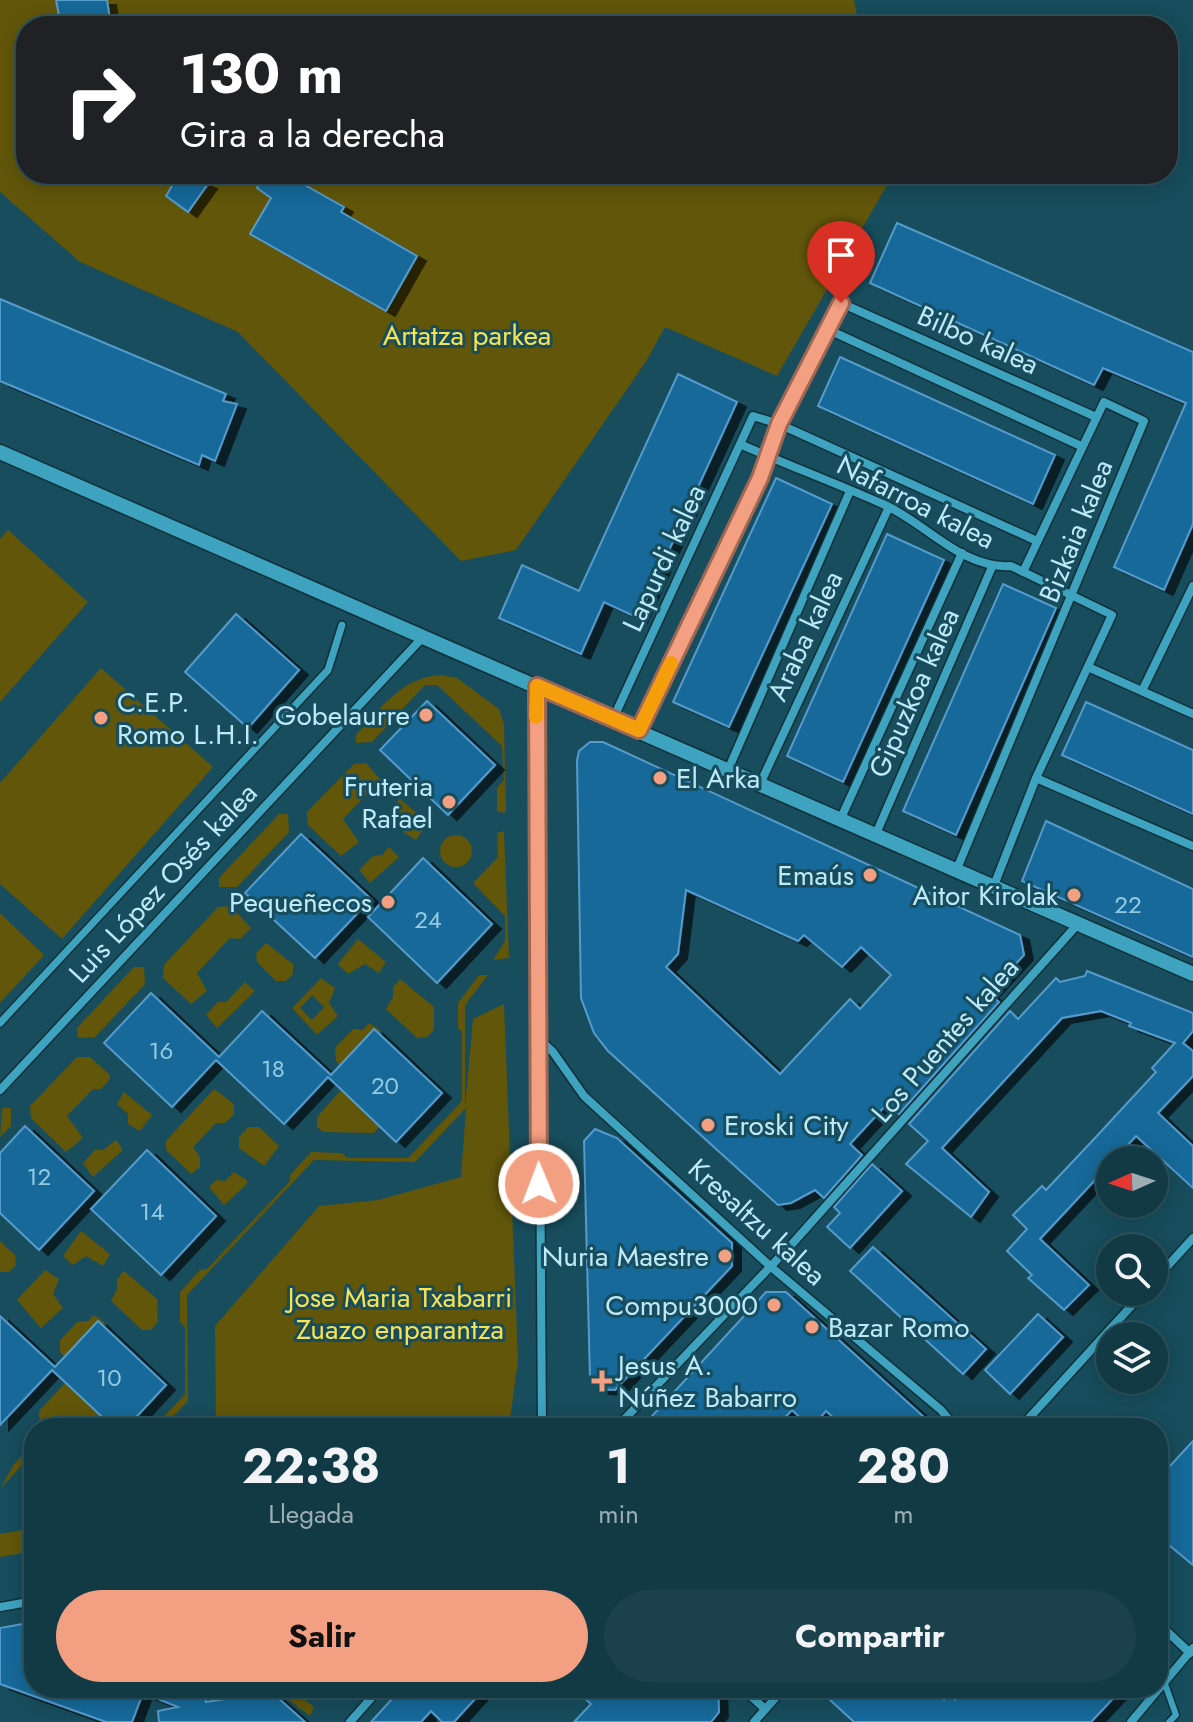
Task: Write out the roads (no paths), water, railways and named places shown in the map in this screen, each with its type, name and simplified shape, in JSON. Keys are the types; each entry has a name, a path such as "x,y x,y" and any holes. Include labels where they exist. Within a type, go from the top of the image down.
{"street":[{"name":"Lapurdi kalea","path":"639,730 769,457 779,424 841,303"},
{"name":"Bilbo kalea","path":"841,303 1096,417"},
{"name":"Bilbo kalea","path":"829,330 1081,446"},
{"name":"Bizkaia kalea","path":"956,872 1144,421 1104,402 1023,572"},
{"name":"Lapurdi kalea","path":"613,719 753,416"},
{"name":"Nafarroa kalea","path":"753,416 779,424 1037,541"},
{"name":"Nafarroa kalea","path":"742,445 889,507 962,553 992,567 1011,566 1112,615 1088,667"},
{"path":"0,452 1193,974"},
{"name":"Araba kalea","path":"728,770 850,491"},
{"name":"Araba kalea","path":"760,784 889,507"},
{"name":"Gipuzkoa kalea","path":"841,818 962,553"},
{"name":"Gipuzkoa kalea","path":"875,836 992,567"},
{"path":"1142,691 1193,586"},
{"name":"Luis López Osés kalea","path":"0,1023 328,670 342,625"},
{"name":"Luis López Osés kalea","path":"0,1090 424,636"},
{"path":"993,888 1036,778 1088,667 1193,714"},
{"path":"537,686 542,1418"},
{"path":"1036,778 1193,846"},
{"name":"Los Puentes kalea","path":"626,1418 770,1266 1077,925"},
{"name":"Kresaltzu kalea","path":"538,1038 553,1052 584,1096 770,1266 948,1418"},
{"path":"1168,1266 1193,1238"},
{"path":"1029,1418 1131,1306"},
{"path":"0,1607 24,1603"},
{"path":"1168,1631 1192,1651 1168,1680"},
{"path":"350,1722 371,1698"},
{"path":"753,1698 765,1709"},
{"path":"754,1722 775,1698"},
{"path":"1131,1722 1152,1698"}],"lane":[{"path":"1168,1692 1176,1715 1169,1722"}],"place":[{"name":"Gobelaurre","path":"426,715"},
{"name":"C.E.P. Romo L.H.I.","path":"101,718"},
{"name":"El Arka","path":"660,778"},
{"name":"Fruteria Rafael","path":"449,802"},
{"name":"Emaús","path":"870,875"},
{"name":"Aitor Kirolak","path":"1074,895"},
{"name":"Pequeñecos","path":"388,902"},
{"name":"Eroski City","path":"708,1125"},
{"name":"Nuria Maestre","path":"725,1256"},
{"name":"Compu3000","path":"774,1305"},
{"name":"Bazar Romo","path":"812,1327"},
{"name":"Jesus A. Núñez Babarro","path":"602,1381"}],"park label":[{"name":"Artatza parkea","path":"467,335"},
{"name":"Jose Maria Txabarri Zuazo enparantza","path":"400,1313"}]}
